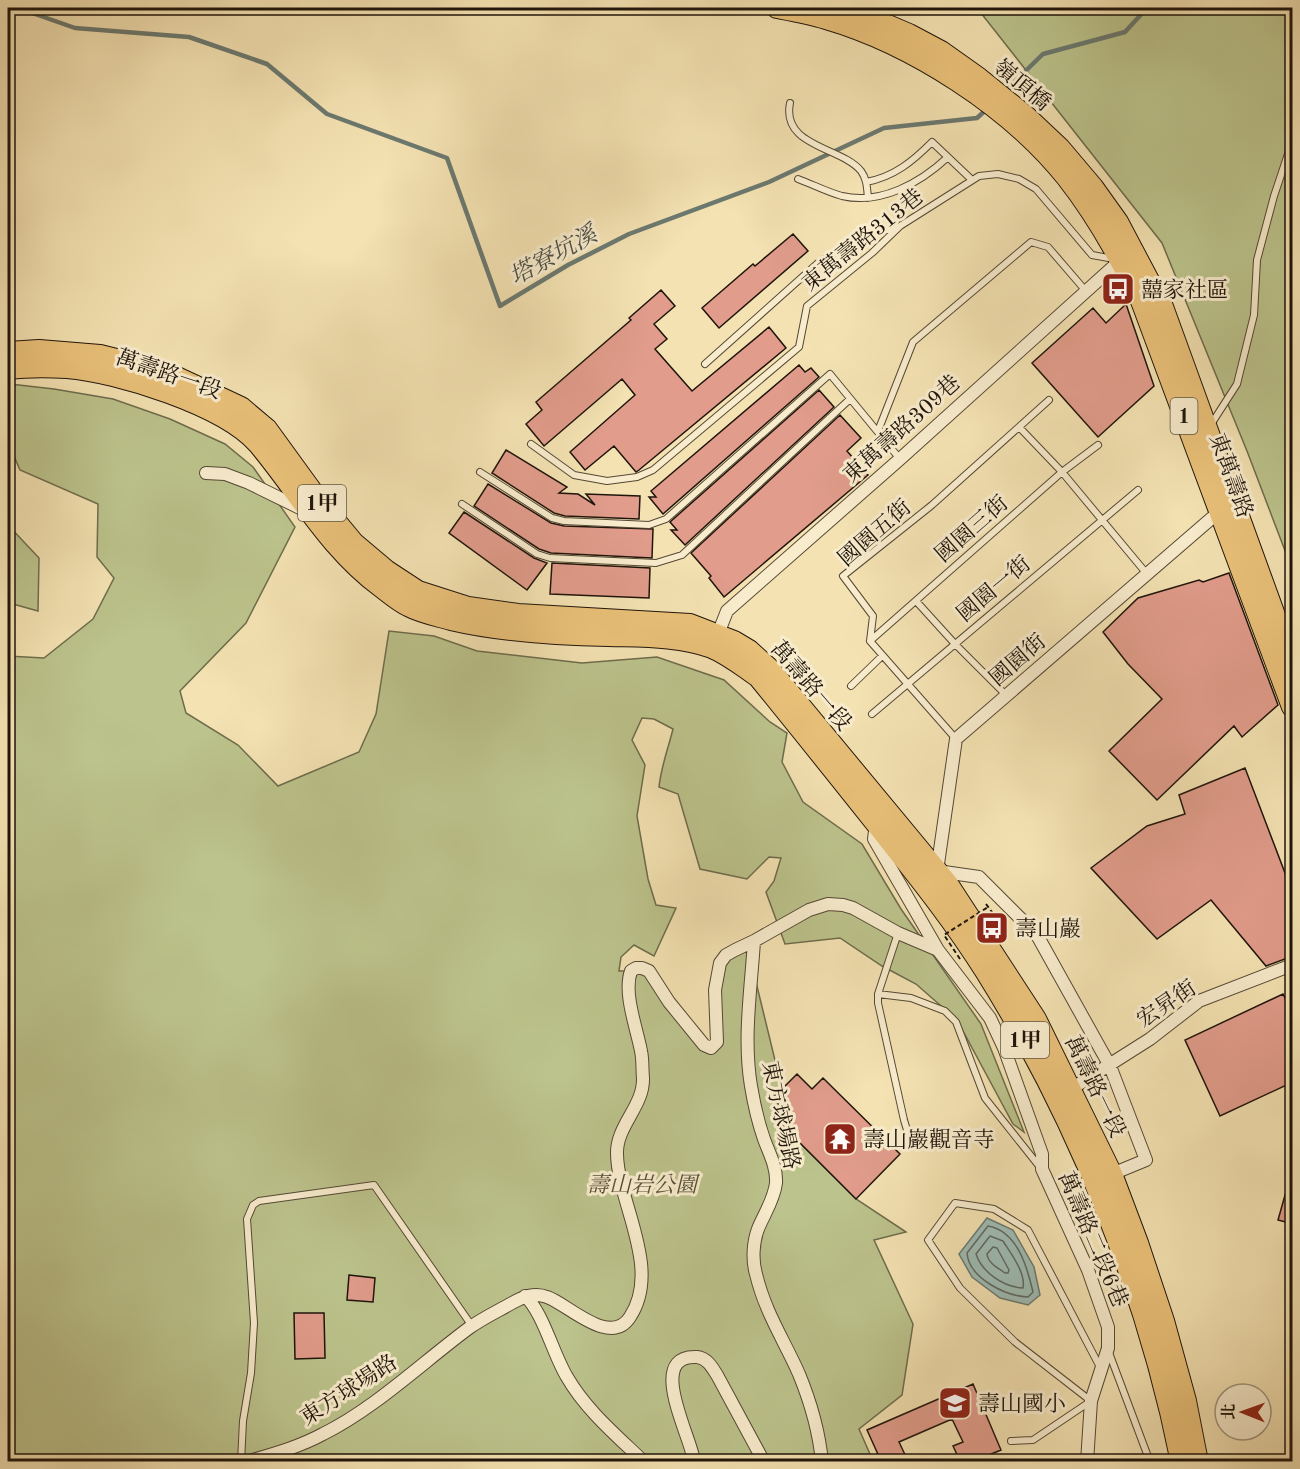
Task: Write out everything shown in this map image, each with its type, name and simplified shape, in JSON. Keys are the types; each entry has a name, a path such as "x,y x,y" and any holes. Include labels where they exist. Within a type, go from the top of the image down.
{"main road":[{"name":"1","path":"777,8 901,39"},
{"name":"1","path":"848,8 901,39"},
{"name":"嶺頂橋","path":"901,39 997,109 1038,146"},
{"name":"嶺頂橋","path":"901,39 940,51 970,71 1026,116 1060,148 1093,188"},
{"name":"東萬壽路","path":"1038,146 1127,254 1163,307 1293,662"},
{"name":"東萬壽路","path":"1093,188 1118,222 1141,301 1293,707"},
{"name":"萬壽路一段","path":"8,352 39,350 100,355 164,372 241,407 267,429 315,508"},
{"name":"萬壽路一段","path":"8,369 66,368 96,373 174,396 227,419 256,442 315,508 386,570 418,591 468,607 518,614 690,624 715,641 748,650 770,669 882,818 1002,964 1036,1019 1112,1174 1164,1321 1186,1401 1198,1461"},
{"name":"萬壽路一段","path":"930,877 1019,1028 1092,1179 1146,1324 1169,1402 1181,1461"}],"street":[{"name":"東萬壽路309巷","path":"715,641 727,610 900,459 1127,254"},
{"path":"206,473 225,474 315,508"},
{"name":"國園街","path":"957,740 1220,511"},
{"path":"957,740 930,877 979,877 1037,935 1093,1040 1110,1066 1146,1160 1112,1174"},
{"path":"882,818 874,839 939,950"},
{"path":"525,1296 545,1296 597,1326 614,1327 630,1318 638,1297 642,1269 635,1228 617,1156 618,1139 636,1105 643,1083 642,1053 630,1000 631,971 636,968 649,970 677,1012 704,1045 711,1048 717,1042 715,990 720,963 726,955 809,910 828,904 854,908 898,933 939,950"},
{"name":"東方球場路","path":"754,941 747,1025 748,1060 756,1113 771,1155 776,1183 758,1230 754,1251 755,1273 774,1327 798,1373 809,1401 819,1432 822,1461"},
{"name":"萬壽路二段6巷","path":"939,950 990,1018 1004,1048 1042,1154 1042,1169 1088,1270 1108,1328 1108,1348 1091,1401 1087,1461"},
{"name":"宏昇街","path":"1071,1089 1150,1039 1199,1001 1293,965"},
{"path":"525,1296 534,1304 554,1352 583,1401 644,1461"},
{"name":"東方球場路","path":"246,1461 293,1448 324,1434 355,1415 472,1326 525,1296"},
{"path":"694,1461 694,1455 677,1408 672,1383 673,1373 678,1364 697,1357 709,1363 717,1375 764,1461"}],"lane":[{"path":"790,103 788,113 794,126 808,142 854,164 862,172 868,198"},
{"path":"866,182 896,172 909,164 932,142 972,180"},
{"path":"1207,431 1237,384 1254,315 1257,260 1274,196 1293,142"},
{"path":"798,179 841,195 868,198 895,191 914,182 948,157"},
{"name":"東萬壽路313巷","path":"531,444 574,475 607,481 637,477 653,470 799,347 807,306 872,253 900,226 979,176 998,174 1019,179 1036,189 1092,255 1127,254"},
{"path":"705,364 818,263 857,240 900,226"},
{"path":"878,430 913,342 1031,242 1048,247 1085,290"},
{"path":"480,472 552,518 564,521 650,525 666,519 830,374 900,459"},
{"path":"462,504 537,554 550,558 656,563 682,555 850,399"},
{"name":"國園五街","path":"870,641 873,616 843,576 932,505 1049,400"},
{"path":"1019,427 1062,472 1147,574"},
{"name":"國園三街","path":"870,641 1062,472 1098,445"},
{"name":"國園一街","path":"872,714 1138,490"},
{"path":"916,601 1006,696"},
{"path":"870,641 957,740"},
{"path":"851,686 882,656"},
{"path":"898,933 878,994 878,1003 903,1120 910,1140"},
{"path":"878,994 911,998 945,1011 956,1022 985,1098 1042,1169"},
{"path":"241,1461 254,1323 247,1219 253,1204 259,1201 374,1185 472,1326"},
{"path":"1011,1441 1033,1440 1091,1401 1015,1341 960,1288 928,1240 955,1203 994,1209 1028,1230 1102,1372"},
{"path":"1108,1348 1150,1461"}],"path":[{"path":"960,959 944,935 988,907"}],"green space":[{"path":"977,8 1292,8 1292,569 1247,451 1162,243"},
{"name":"壽山岩公園","path":"10,384 113,399 170,419 225,444 253,467 295,527 246,623 180,691 186,713 238,745 278,786 359,752 376,714 389,631 434,636 477,651 582,663 657,657 724,680 770,722 787,733 782,762 803,802 862,844 901,909 981,1024 1024,1132 1013,1124 957,1020 916,984 882,966 840,938 785,944 766,892 774,881 781,858 769,857 747,879 700,869 678,794 659,787 673,729 654,719 642,718 632,740 645,765 637,816 648,879 656,905 676,908 654,956 634,945 621,957 619,971 642,968 711,1048 726,955 747,945 782,1089 773,1098 789,1115 781,1124 856,1199 906,1232 874,1240 913,1324 902,1395 859,1429 873,1461 8,1462 8,656 44,658 93,619 114,578 97,557 98,504 20,470 8,442"},
{"path":"8,525 39,558 38,611 13,604 8,597"}],"water":[{"path":"987,1218 1013,1230 1034,1267 1040,1295 1028,1305 1000,1298 972,1277 959,1254"}],"building":[{"path":"793,234 808,251 719,328 702,308 753,264 755,266"},
{"path":"661,290 675,306 654,324 667,339 655,349 692,391 769,327 786,348 636,472 614,446 585,470 570,452 635,395 622,379 544,446 526,424 542,410 536,402 631,320 629,318"},
{"path":"1126,304 1154,386 1098,437 1032,363 1093,308 1106,323"},
{"path":"799,365 805,372 811,368 819,377 663,514 649,497 656,497 651,491"},
{"path":"819,390 834,407 685,545 671,530 677,530 670,522"},
{"path":"840,415 861,438 847,451 868,475 724,597 709,578 711,576 691,553"},
{"path":"506,450 567,487 559,493 578,494 595,505 586,494 640,496 639,519 565,516 554,513 492,473"},
{"path":"488,484 551,523 564,526 653,529 652,558 551,553 539,549 474,506"},
{"path":"464,512 534,558 547,563 527,590 449,533"},
{"path":"552,563 650,568 649,598 550,594"},
{"path":"1229,573 1278,705 1242,737 1234,726 1157,800 1109,751 1162,699 1128,664 1103,632 1138,598"},
{"path":"1245,768 1293,894 1293,956 1266,966 1211,900 1157,939 1091,868 1147,826 1185,814 1179,795"},
{"path":"1283,994 1293,1014 1293,1082 1220,1116 1185,1040"},
{"name":"壽山巖觀音寺","path":"797,1074 812,1089 823,1078 900,1154 856,1199 781,1124 789,1115 773,1098"},
{"path":"1289,1181 1293,1181 1293,1224 1278,1220"},
{"path":"349,1275 375,1278 373,1302 347,1300"},
{"path":"294,1313 324,1313 325,1358 295,1359"},
{"path":"973,1384 1001,1450 974,1461 960,1461 953,1446 963,1442 952,1419 899,1442 908,1461 881,1461 867,1430"}],"waterway":[{"name":"塔寮坑溪","path":"18,8 75,28 189,37 267,64 327,114 447,158 500,306 568,265 629,234 769,182 884,128 977,118 988,108"},
{"name":"塔寮坑溪","path":"1005,91 1043,54 1125,32 1147,8"}],"place":[{"name":"囍家社區","path":"1118,289"},
{"name":"壽山巖","path":"992,928"},
{"name":"壽山巖觀音寺","path":"840,1139"},
{"name":"壽山國小","path":"955,1403"}]}
